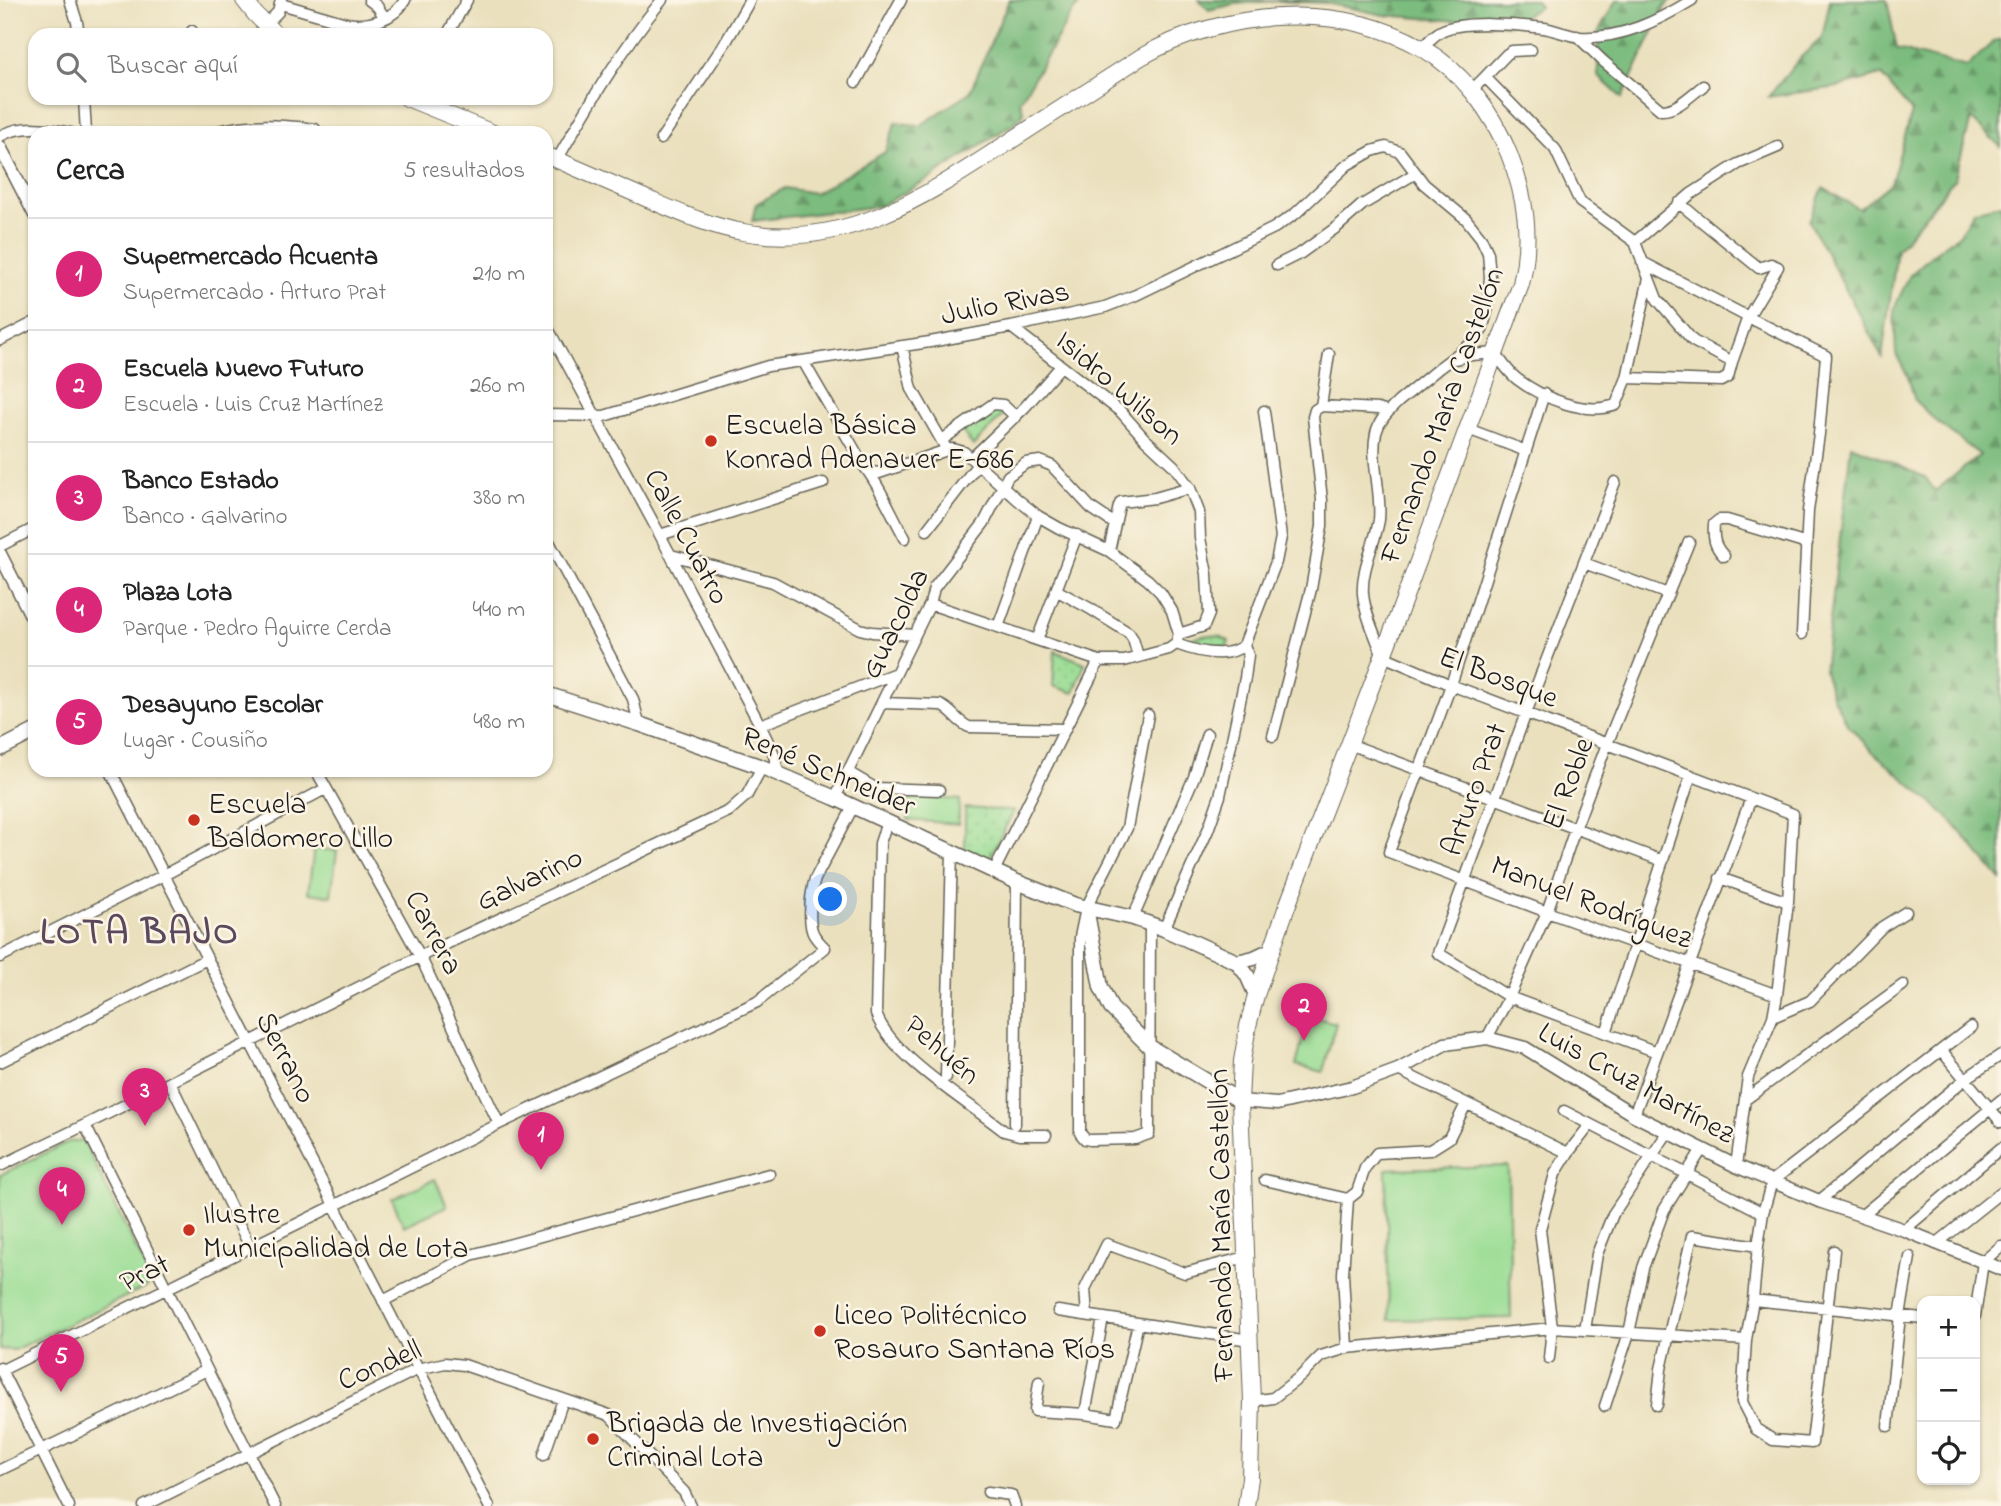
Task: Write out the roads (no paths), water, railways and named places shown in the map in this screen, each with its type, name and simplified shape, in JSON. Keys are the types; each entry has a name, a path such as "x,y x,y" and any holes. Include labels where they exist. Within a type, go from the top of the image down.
{"main road":[{"path":"244,0 269,28"},
{"name":"Fernando María Castellón","path":"553,157 714,225 772,236 810,234 880,217 911,202 946,183 1141,57 1179,37 1199,30 1258,19 1300,16 1375,29 1422,48 1447,65 1472,90 1507,148 1527,218 1524,271 1468,429 1271,950 1256,995 1245,1044 1240,1101 1252,1401 1246,1506"},
{"path":"428,105 478,126"},
{"name":"René Schneider","path":"553,696 762,767 1017,882 1086,908 1133,918 1237,962"},
{"path":"0,749 28,735"},
{"path":"1086,908 1101,987 1116,1014 1150,1047 1240,1101"},
{"path":"1256,995 1247,975 1237,962 1271,950"}],"street":[{"path":"70,0 78,28"},
{"path":"369,0 377,5 385,18"},
{"path":"272,28 281,2 351,24 364,24 396,13 405,0"},
{"path":"451,28 467,0"},
{"path":"553,156 638,29 662,0"},
{"path":"661,139 727,40 750,0"},
{"path":"856,82 901,0"},
{"path":"1422,48 1439,32 1451,27 1475,24 1516,25 1577,36 1621,34 1673,12 1692,0"},
{"path":"1577,36 1661,110 1674,107 1703,86"},
{"path":"1472,90 1507,54 1512,51 1531,50"},
{"path":"1485,77 1555,149 1580,202 1635,242 1657,299 1693,341 1732,362"},
{"path":"84,105 86,126"},
{"path":"245,126 292,126"},
{"path":"0,136 28,128"},
{"path":"0,146 28,201"},
{"name":"Julio Rivas","path":"553,415 596,417 622,412 768,366 1011,327 1105,307 1145,291 1274,228 1295,214 1347,165 1367,153 1386,147 1400,152 1416,173"},
{"path":"1635,242 1679,203 1738,164 1778,147"},
{"path":"1277,265 1301,253 1362,205 1416,173 1434,193 1466,219 1481,238 1488,253 1490,277 1485,321 1476,339 1387,412 1377,428 1380,509 1363,593 1383,656"},
{"path":"1627,378 1721,381 1728,377 1748,317 1778,267 1771,264 1759,268 1679,203"},
{"path":"1642,262 1826,356 1819,435 1808,511 1802,634"},
{"path":"1450,360 1495,353 1518,379 1569,405 1590,409 1605,409 1616,405 1627,378 1649,278"},
{"path":"0,340 28,326"},
{"name":"Isidro Wilson","path":"1011,327 1121,412 1174,466 1190,488 1199,512 1209,614 1205,626 1178,639"},
{"name":"Calle Cuatro","path":"553,338 760,725 773,751 779,774"},
{"path":"902,346 915,395 945,445 959,450 975,461 1038,516 1109,551 1148,580 1161,593 1172,611 1178,639 1194,650 1225,653 1244,645 1276,562 1281,537 1264,411"},
{"path":"1321,406 1329,354"},
{"path":"803,361 863,466 871,472 879,473 945,445 993,404 1003,405 1016,417"},
{"path":"926,530 975,461 1061,366"},
{"path":"1419,770 1451,685 1544,394"},
{"path":"1273,736 1311,589 1322,526 1322,500 1313,424 1315,410 1321,406 1378,409 1387,412"},
{"path":"1468,429 1526,452"},
{"name":"Guacolda","path":"835,798 930,604 934,588 984,523 1001,485 1008,476 1020,466 1035,461 1045,462 1052,466 1091,508 1115,524"},
{"path":"871,472 874,484 905,538"},
{"path":"660,534 823,482"},
{"name":"Arturo Prat","path":"1509,997 1438,953 1615,482"},
{"path":"1109,551 1121,502 1155,498 1190,488"},
{"path":"998,627 1038,516"},
{"path":"1724,556 1713,542 1714,524 1720,520 1807,544"},
{"path":"0,546 28,532"},
{"path":"1037,640 1077,535"},
{"name":"El Roble","path":"1486,1038 1509,997 1547,912 1607,744 1689,542"},
{"path":"553,550 633,699 639,724"},
{"path":"0,554 28,609"},
{"path":"671,555 773,582 860,629 915,635"},
{"path":"1584,563 1668,594"},
{"path":"1056,590 1129,633 1138,656"},
{"path":"930,604 1099,661 1117,662 1169,649 1178,639"},
{"path":"1148,715 1127,828 1086,908 1080,950 1080,1133 1085,1139 1099,1141 1135,1139 1149,1134 1150,1047 1157,927 1208,830 1220,796 1244,690 1248,656 1244,645"},
{"name":"El Bosque","path":"1383,656 1451,685 1793,814 1788,902"},
{"path":"993,871 1099,661"},
{"path":"760,725 896,673"},
{"path":"882,703 940,705 968,727 1064,730"},
{"path":"1133,918 1191,784 1207,734"},
{"path":"1349,744 1662,861"},
{"name":"Galvarino","path":"0,1166 420,956 729,811 747,795 762,767"},
{"name":"Manuel Rodríguez","path":"1419,770 1390,852 1777,995"},
{"path":"848,772 875,788 939,790"},
{"path":"1606,1033 1690,775"},
{"name":"Serrano","path":"114,777 489,1506"},
{"name":"Carrera","path":"319,777 420,956 499,1124"},
{"path":"0,957 164,875 325,789"},
{"path":"1634,1115 1751,798"},
{"path":"499,1124 757,1002 825,948 811,927 812,887 853,807"},
{"name":"Pehuén","path":"887,822 880,843 878,1022 911,1061 1004,1131 1018,1135 1046,1135"},
{"path":"946,1077 951,852"},
{"path":"1720,878 1788,902 1773,1017 1748,1077 1736,1166"},
{"path":"1014,1124 1017,882"},
{"path":"1773,1017 1810,1001 1882,928 1906,912"},
{"path":"0,1062 207,959"},
{"path":"1746,1099 1903,985"},
{"path":"1509,997 1657,1052"},
{"path":"1834,1251 1812,1443 1773,1440 1756,1429 1742,1402 1745,1340 1753,1300 1763,1213 1772,1181 1971,1027"},
{"name":"Luis Cruz Martínez","path":"1240,1101 1277,1104 1352,1087 1398,1070 1445,1044 1486,1038 1525,1048 1634,1115 1736,1166 1819,1201 1904,1230 2001,1269"},
{"path":"1941,1050 2001,1122"},
{"path":"1819,1201 1965,1079 2001,1055"},
{"path":"1398,1070 1568,1153"},
{"path":"170,1082 250,1247"},
{"path":"1861,1216 2001,1100"},
{"path":"1347,1348 1343,1274 1348,1199 1357,1192 1365,1168 1377,1153 1430,1150 1449,1138 1466,1104"},
{"path":"1564,1111 1763,1213"},
{"name":"Prat","path":"0,1369 499,1124"},
{"path":"85,1125 275,1506"},
{"path":"1549,1358 1552,1328 1540,1229 1555,1174 1590,1125"},
{"path":"1586,1330 1597,1254 1613,1214 1668,1132"},
{"path":"1904,1230 2001,1148"},
{"path":"1605,1406 1629,1332 1643,1268 1664,1210 1702,1149"},
{"path":"383,1301 471,1255 769,1174"},
{"path":"1265,1180 1348,1199"},
{"path":"1937,1244 2001,1192"},
{"path":"1657,1405 1661,1369 1692,1237 1758,1246"},
{"path":"1087,1315 1085,1289 1107,1244 1185,1273 1246,1257"},
{"path":"1978,1296 1983,1262 2001,1246"},
{"path":"1888,1426 1900,1316 1910,1257"},
{"path":"1753,1300 1917,1318"},
{"path":"1058,1311 1250,1340"},
{"path":"1085,1414 1103,1318"},
{"path":"1039,1382 1035,1411 1116,1419 1138,1323"},
{"path":"1252,1401 1273,1398 1321,1356 1347,1348 1552,1328 1745,1340"},
{"name":"Condell","path":"144,1506 418,1369 445,1363 464,1365 609,1415 684,1492 691,1506"},
{"path":"0,1369 69,1506"},
{"path":"0,1470 207,1370"},
{"path":"544,1455 563,1400"},
{"path":"988,1492 1011,1495 1015,1506"}],"place":[{"name":"Escuela Básica Konrad Adenauer E-686","path":"711,441"},
{"name":"Escuela Baldomero Lillo","path":"194,820"},
{"name":"Escuela Nuevo Futuro","path":"1304,1041"},
{"name":"Banco Estado","path":"145,1126"},
{"name":"Supermercado Acuenta","path":"541,1170"},
{"name":"Plaza Lota","path":"62,1225"},
{"name":"Ilustre Municipalidad de Lota","path":"189,1230"},
{"name":"Liceo Politécnico Rosauro Santana Ríos","path":"820,1331"},
{"name":"Desayuno Escolar","path":"61,1392"},
{"name":"Brigada de Investigación Criminal Lota","path":"593,1439"}],"district":[{"name":"LOTA BAJO","path":"140,930"}]}
